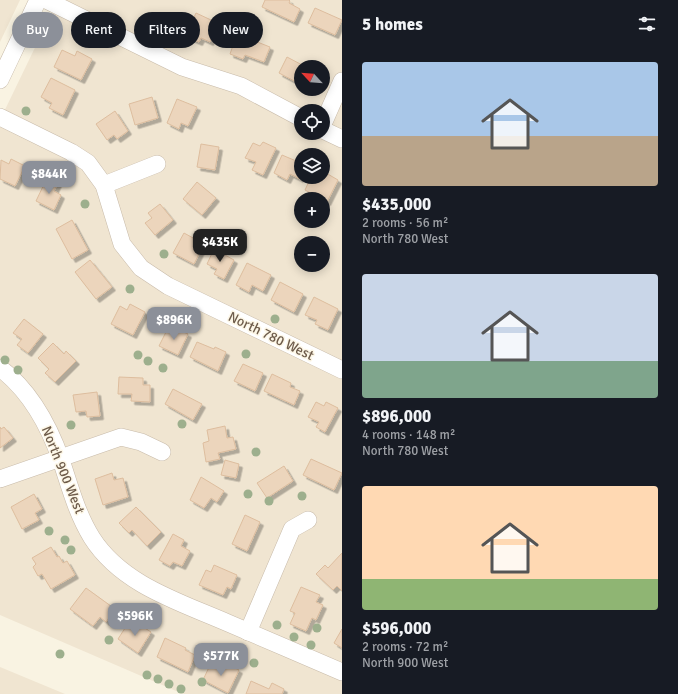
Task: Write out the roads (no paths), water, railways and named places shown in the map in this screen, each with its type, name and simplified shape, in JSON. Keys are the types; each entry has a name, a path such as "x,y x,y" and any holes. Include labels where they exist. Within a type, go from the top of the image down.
{"street":[{"path":"0,80 38,0"},
{"path":"46,0 182,67 241,86 294,114"},
{"path":"330,109 342,82"},
{"name":"North 780 West","path":"0,117 71,152 88,163 104,185 122,244 140,268 168,286 342,370"},
{"path":"330,133 342,139"},
{"path":"104,185 157,164"},
{"name":"North 900 West","path":"0,368 26,395 45,423 60,458 73,502 89,532 116,566 152,590 342,672"},
{"path":"0,480 122,437 141,442 162,452"},
{"path":"248,632 292,529 308,520"}]}
